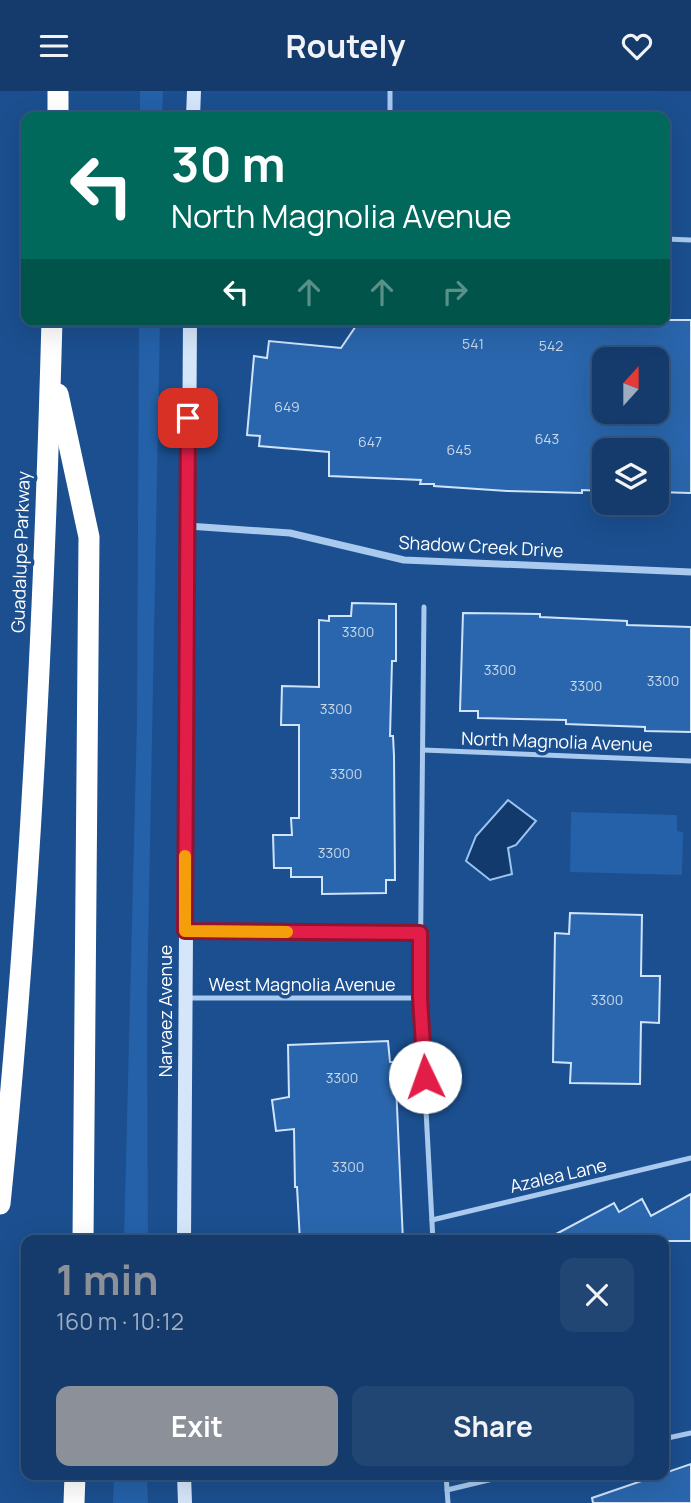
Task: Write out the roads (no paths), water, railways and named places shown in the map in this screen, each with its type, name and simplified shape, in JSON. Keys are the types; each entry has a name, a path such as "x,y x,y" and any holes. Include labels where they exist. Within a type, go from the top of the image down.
{"highway":[{"path":"58,91 58,112"},
{"name":"Guadalupe Parkway","path":"0,1204 29,854 52,326"},
{"path":"51,365 89,537 83,1235"},
{"path":"74,1503 75,1480"}],"main road":[{"path":"193,112 194,91"},
{"name":"Narvaez Avenue","path":"184,1235 190,326"},
{"path":"184,1480 185,1503"}],"street":[{"name":"Shadow Creek Drive","path":"187,526 290,533 404,560 691,572"}],"lane":[{"path":"390,91 390,112"},
{"path":"670,239 691,240"},
{"path":"185,931 420,933 424,607"},
{"name":"North Magnolia Avenue","path":"423,750 691,761"},
{"name":"West Magnolia Avenue","path":"420,933 420,998 433,1235"},
{"name":"West Magnolia Avenue","path":"184,997 420,998"},
{"name":"Azalea Lane","path":"432,1220 691,1158"},
{"path":"669,1438 691,1433"},
{"path":"446,1480 448,1503"},
{"path":"447,1490 489,1480"}]}
